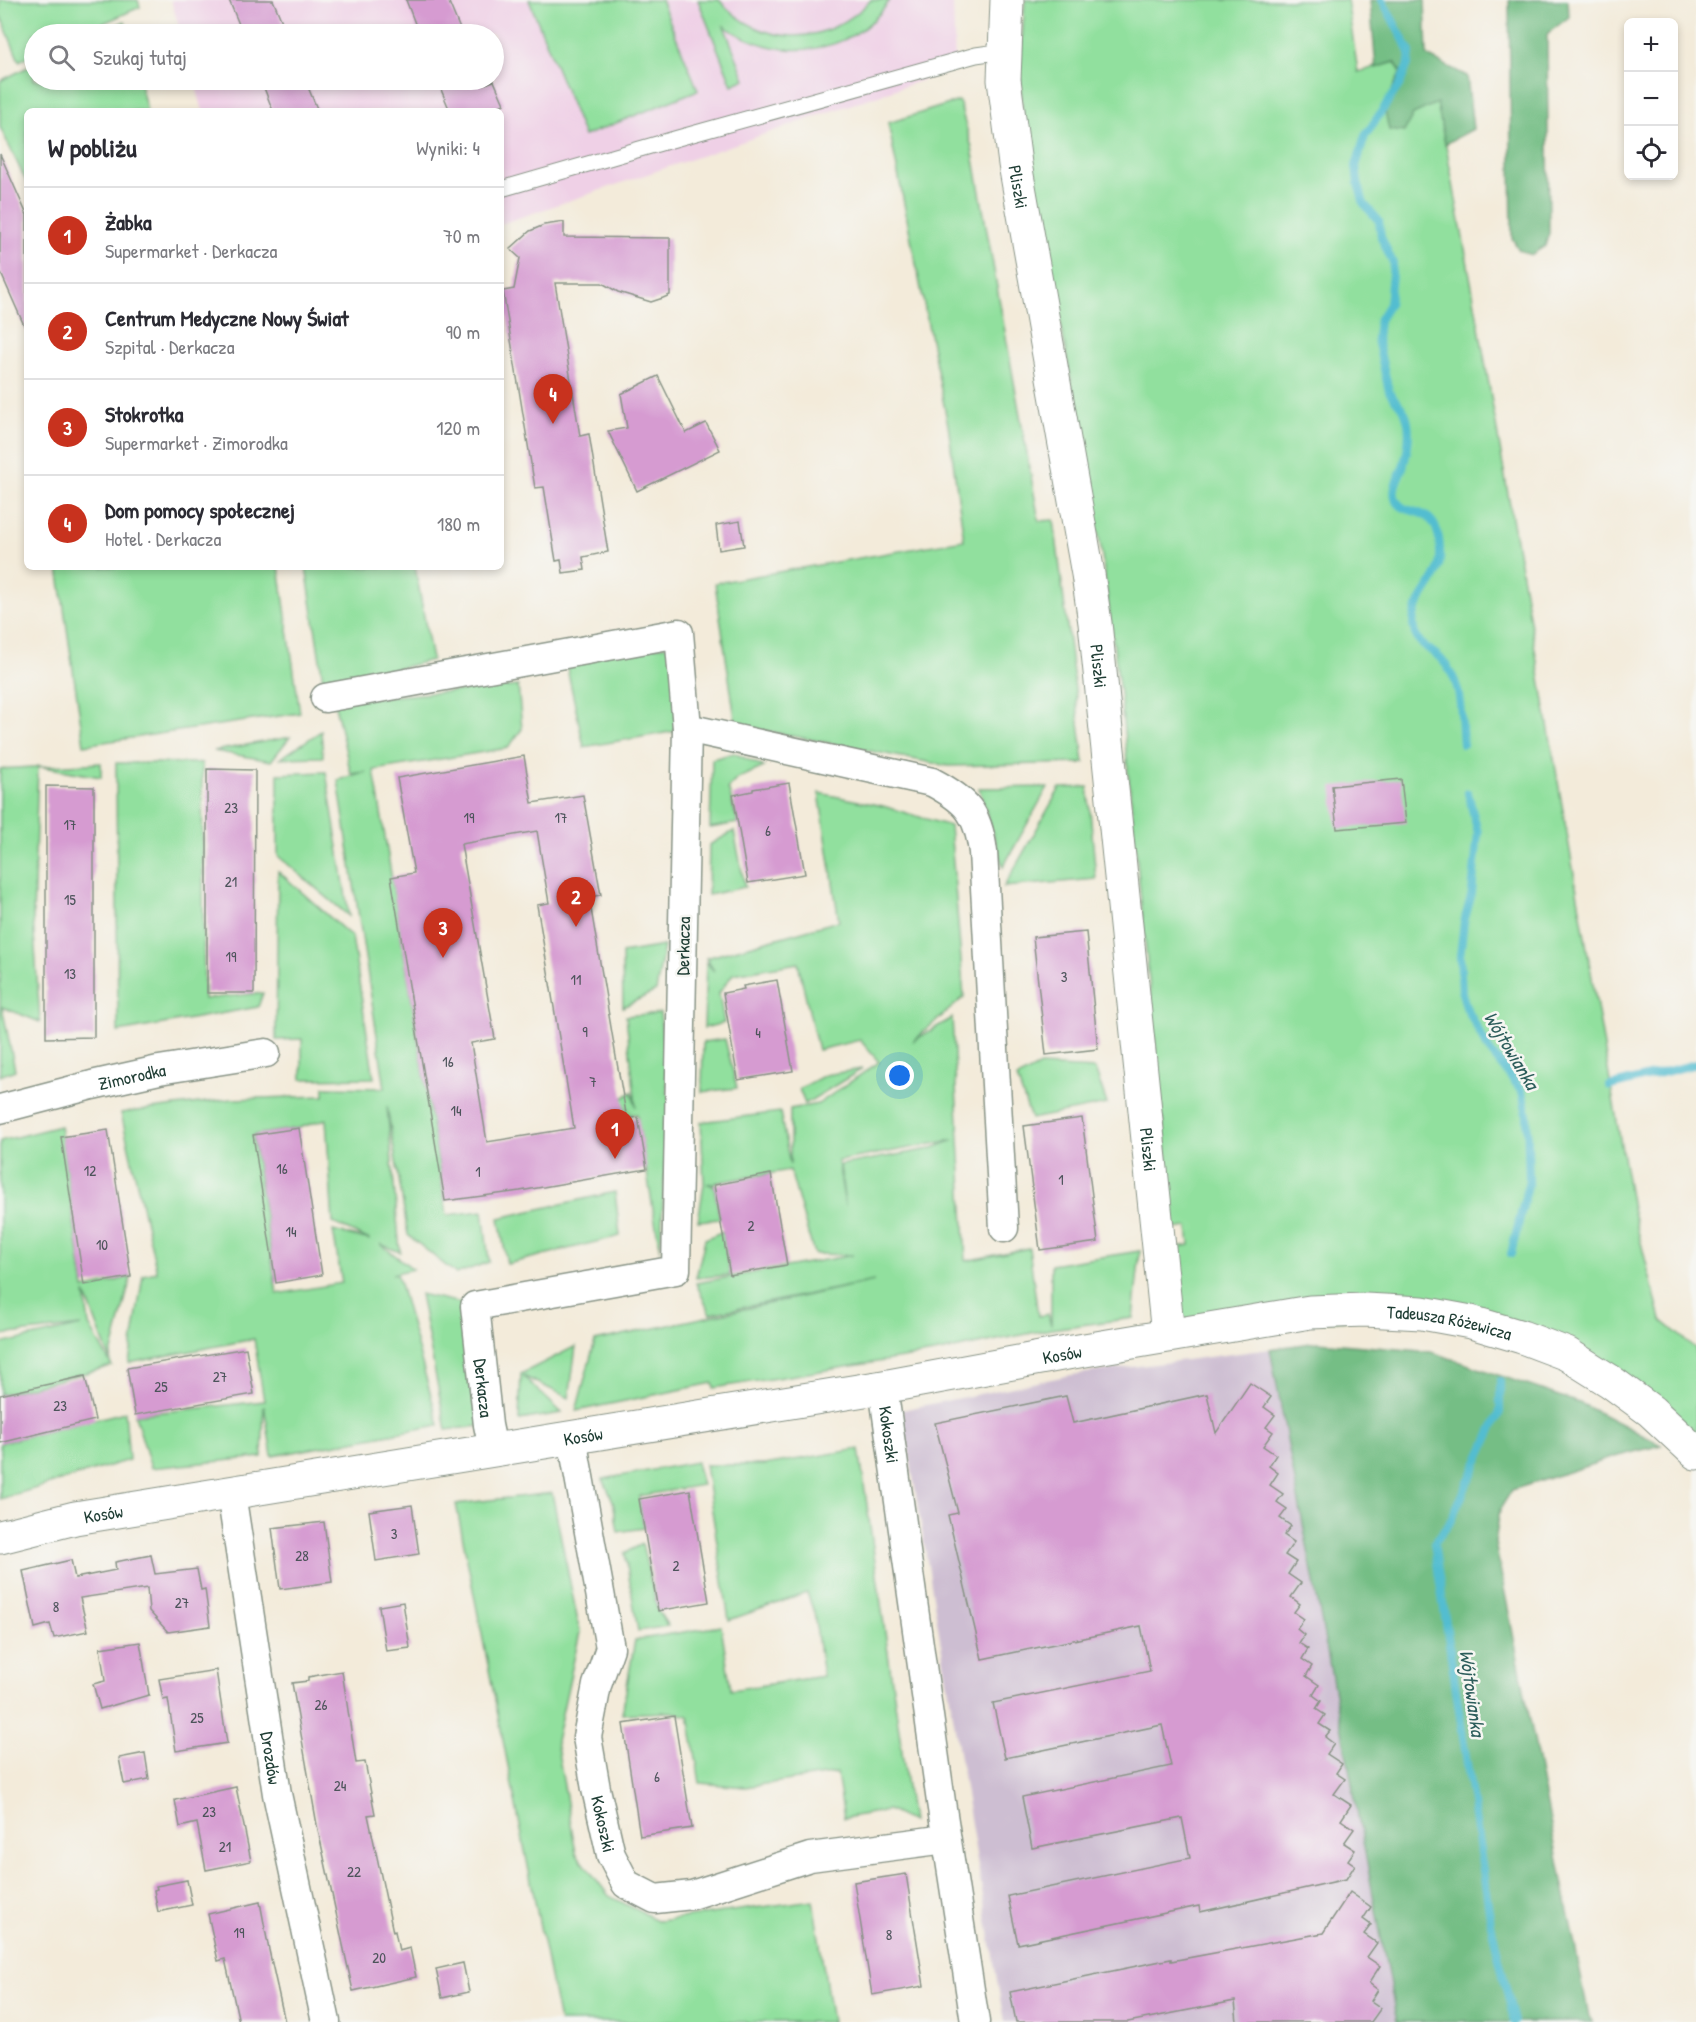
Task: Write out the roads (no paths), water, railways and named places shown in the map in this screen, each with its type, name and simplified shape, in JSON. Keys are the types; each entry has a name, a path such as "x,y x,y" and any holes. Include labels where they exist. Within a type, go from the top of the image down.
{"street":[{"name":"Pliszki","path":"1007,0 1004,80 1015,164 1093,613 1168,1335"},
{"name":"Derkacza","path":"325,698 679,633 687,728 676,1270 475,1306 488,1425 493,1449"},
{"path":"687,728 932,782 959,797 970,808 977,822 983,852 1004,1227"},
{"name":"Zimorodka","path":"0,1109 159,1070 266,1053"},
{"name":"Tadeusza Różewicza","path":"1168,1335 1310,1312 1365,1310 1422,1313 1471,1322 1522,1337 1567,1354 1610,1381 1651,1411 1696,1453"},
{"name":"Kosów","path":"0,1537 75,1518 882,1387 1168,1335"},
{"name":"Kokoszki","path":"882,1387 946,1839 975,2022"},
{"name":"Kokoszki","path":"572,1438 610,1648 597,1685 587,1737 611,1855 626,1884 655,1899 692,1895 810,1857 946,1839"},
{"name":"Drozdów","path":"231,1493 277,1794 326,2022"}],"lane":[{"path":"504,188 976,56 1004,51"}],"waterway":[{"name":"Wójtowianka","path":"1382,0 1410,52 1409,62 1400,84 1365,136 1356,166 1364,204 1379,221 1381,237 1393,263 1389,304 1379,320 1377,339 1389,391 1403,410 1408,426 1406,454 1394,493 1399,505 1429,518 1435,526 1439,539 1438,569 1418,605 1413,624 1420,642 1441,659 1454,678 1459,699 1463,744"},
{"name":"Wójtowianka","path":"1468,793 1478,833 1472,893 1464,922 1460,956 1462,993 1466,1007 1489,1050 1522,1091 1527,1114 1529,1181 1511,1254"},
{"path":"1610,1086 1696,1064"},
{"name":"Wójtowianka","path":"1500,1381 1500,1412 1449,1524 1434,1543 1491,1924 1514,2022"}],"place":[{"name":"Dom pomocy społecznej","path":"553,424"},
{"name":"Centrum Medyczne Nowy Świat","path":"576,927"},
{"name":"Stokrotka","path":"443,958"},
{"name":"Żabka","path":"615,1159"}]}
